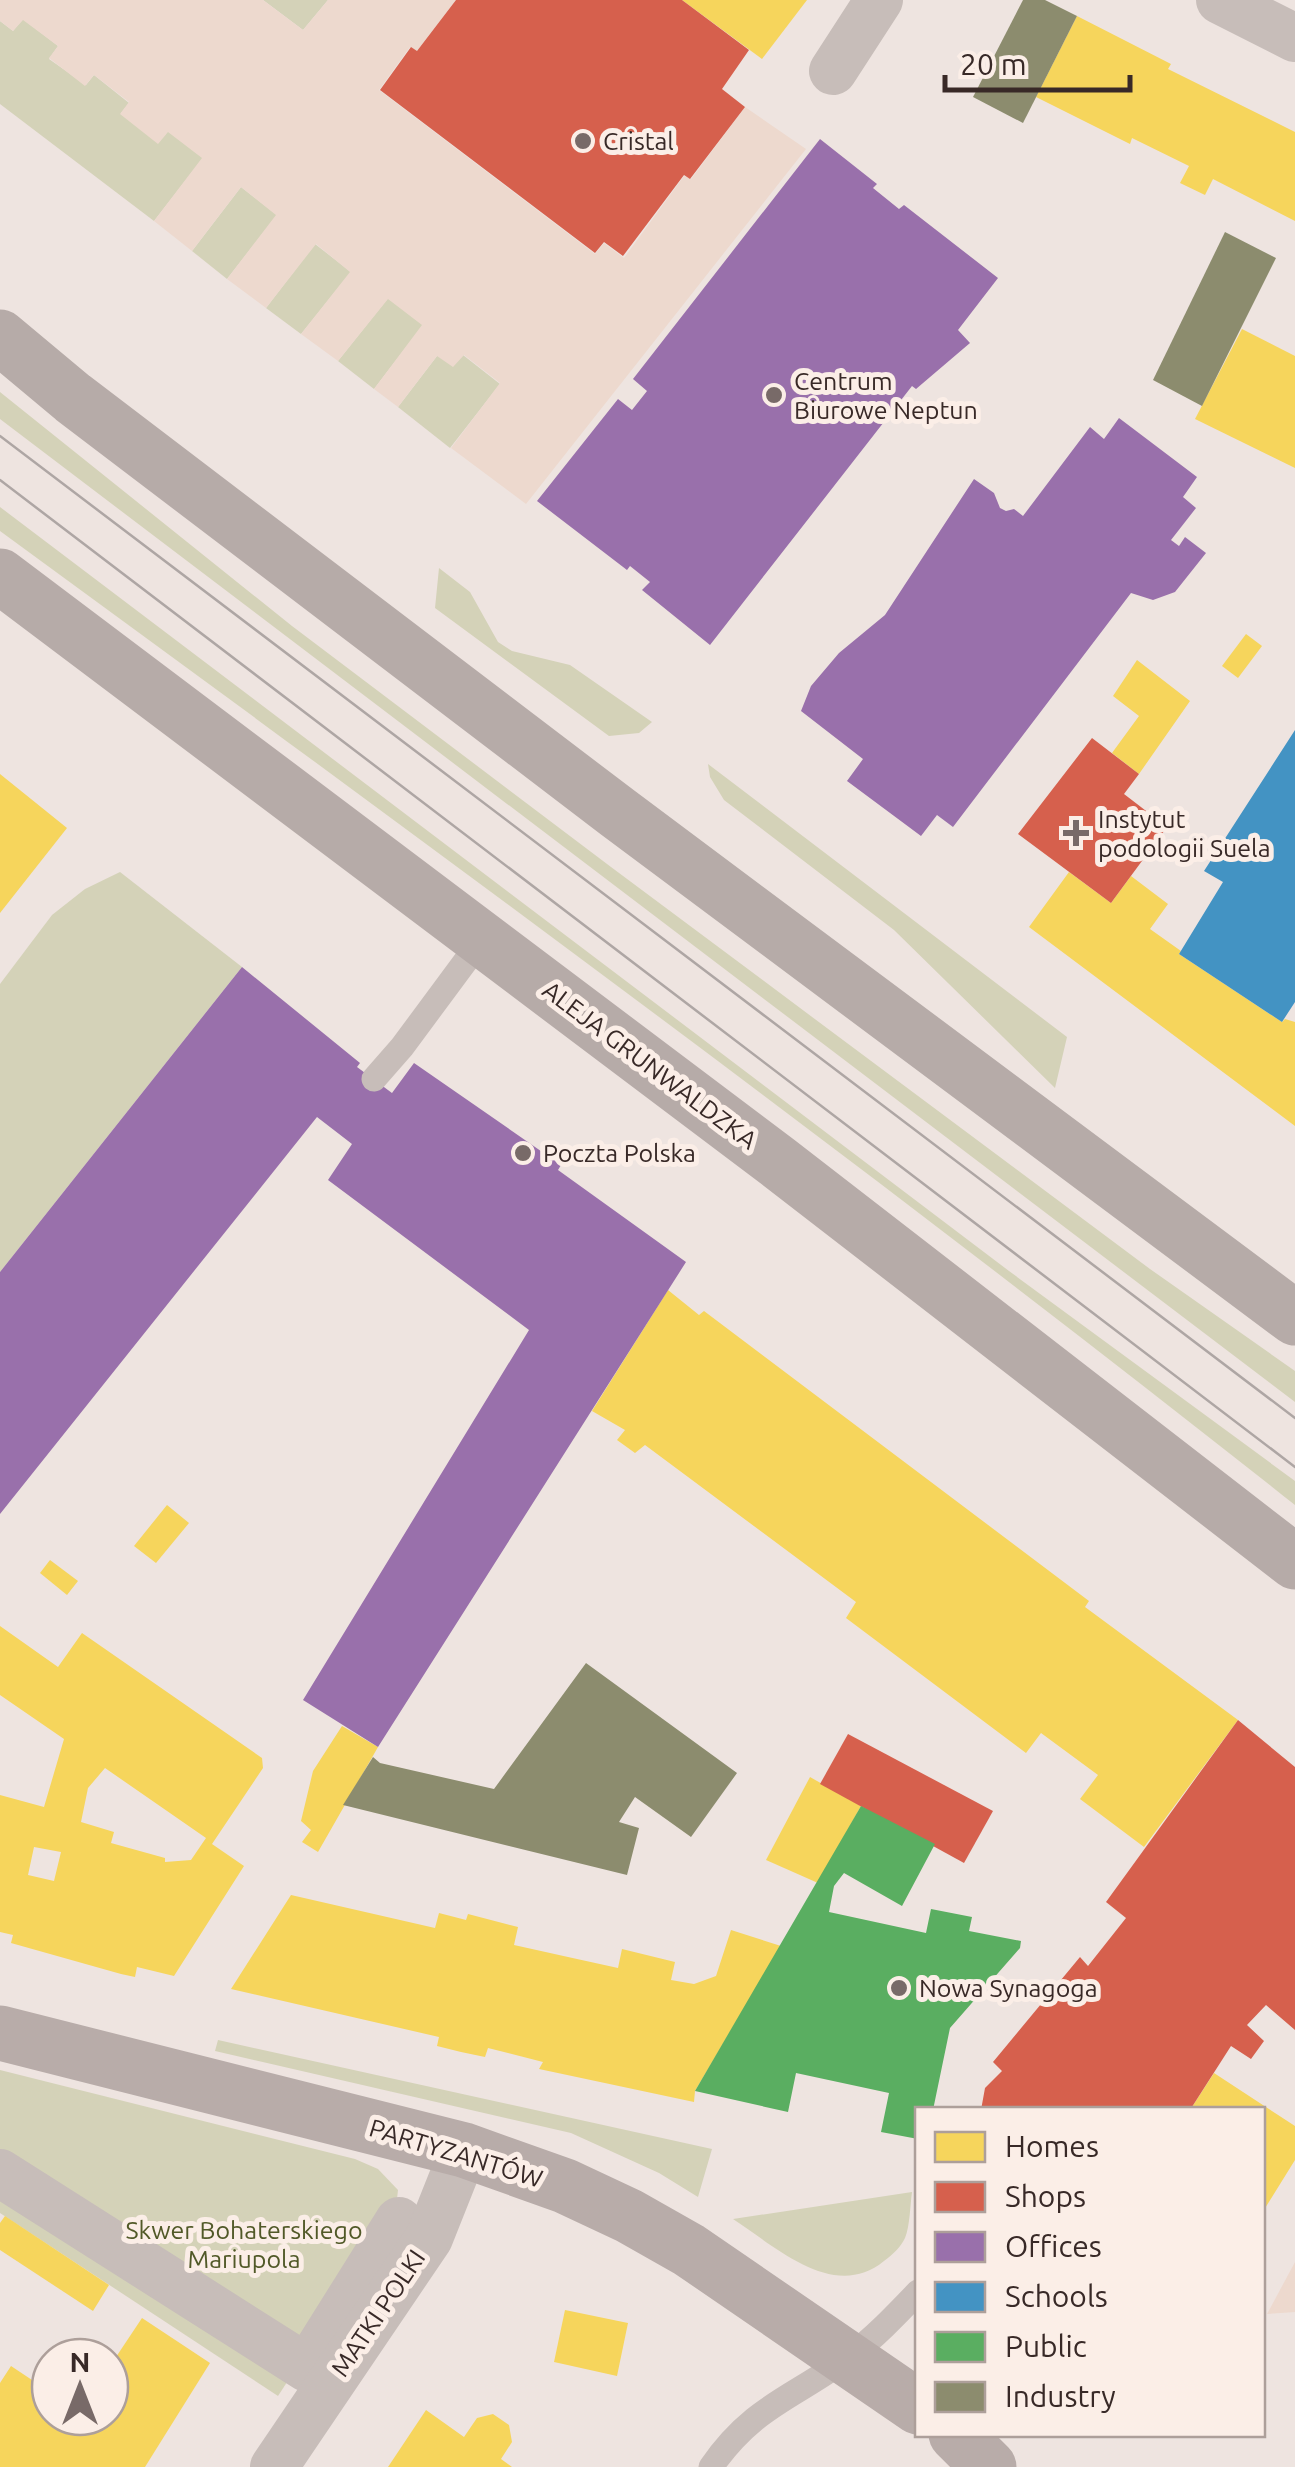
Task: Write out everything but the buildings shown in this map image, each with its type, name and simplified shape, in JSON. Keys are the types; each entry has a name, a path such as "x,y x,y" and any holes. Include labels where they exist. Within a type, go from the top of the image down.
{"main road":[{"path":"0,337 88,410 616,812 1295,1318"},
{"name":"ALEJA GRUNWALDZKA","path":"0,576 794,1174 1295,1562"}],"street":[{"path":"833,71 879,0"},
{"path":"1220,0 1295,38"},
{"name":"PARTYZANTÓW","path":"0,2033 464,2150 547,2179 628,2216 689,2250 915,2405"},
{"name":"MATKI POLKI","path":"274,2467 429,2238 464,2150"},
{"path":"0,2174 307,2368 399,2221"},
{"path":"959,2437 990,2467"}],"lane":[{"path":"374,1080 482,939"},
{"path":"711,2467 731,2439 760,2412 848,2357 915,2295"}],"green space":[{"path":"263,0 328,0 303,30"},
{"path":"23,19 58,46 49,59 86,85 94,75 129,103 121,113 158,143 168,131 203,158 154,221 0,104 0,21 13,31"},
{"path":"241,187 277,215 227,279 192,251"},
{"path":"315,244 351,272 301,334 266,308"},
{"path":"388,298 423,325 374,389 338,361"},
{"path":"463,355 500,384 450,448 398,407 437,356"},
{"path":"0,392 292,626 1150,1269 1295,1371 1295,1402 0,419"},
{"path":"0,507 1009,1271 1295,1481 1295,1505 814,1134 0,531"},
{"path":"439,568 470,592 498,642 512,651 570,665 652,722 639,733 609,736 435,608"},
{"path":"708,764 1067,1037 1055,1088 894,930 724,800 710,777"},
{"path":"120,872 242,967 0,1272 0,984 52,915 85,889"},
{"path":"218,2040 712,2149 698,2197 659,2173 571,2133 215,2051"},
{"name":"Skwer Bohaterskiego Mariupola","path":"0,2070 355,2159 378,2169 398,2190 395,2217 278,2396 0,2213"},
{"path":"912,2192 907,2233 899,2248 865,2272 845,2276 806,2266 733,2219"}],"shaded area":[{"path":"0,0 263,0 303,30 328,0 456,0 417,51 410,47 379,90 595,254 604,243 624,258 684,176 691,179 745,107 806,149 526,504 451,448 500,383 464,355 453,367 437,356 398,407 374,389 422,325 388,299 338,361 301,334 350,272 316,244 266,308 227,279 276,215 241,187 192,251 154,221 202,158 168,132 158,144 120,114 129,102 94,75 85,86 49,58 58,46 23,20 13,31 0,21"},
{"path":"1295,2262 1295,2312 1267,2314"}],"tram line":[{"path":"0,436 1295,1418"},
{"path":"0,480 1295,1467"}],"place":[{"name":"Cristal","path":"583,141"},
{"name":"Centrum Biurowe Neptun","path":"774,395"},
{"name":"Instytut podologii Suela","path":"1076,833"},
{"name":"Poczta Polska","path":"523,1153"},
{"name":"Nowa Synagoga","path":"899,1988"}]}
